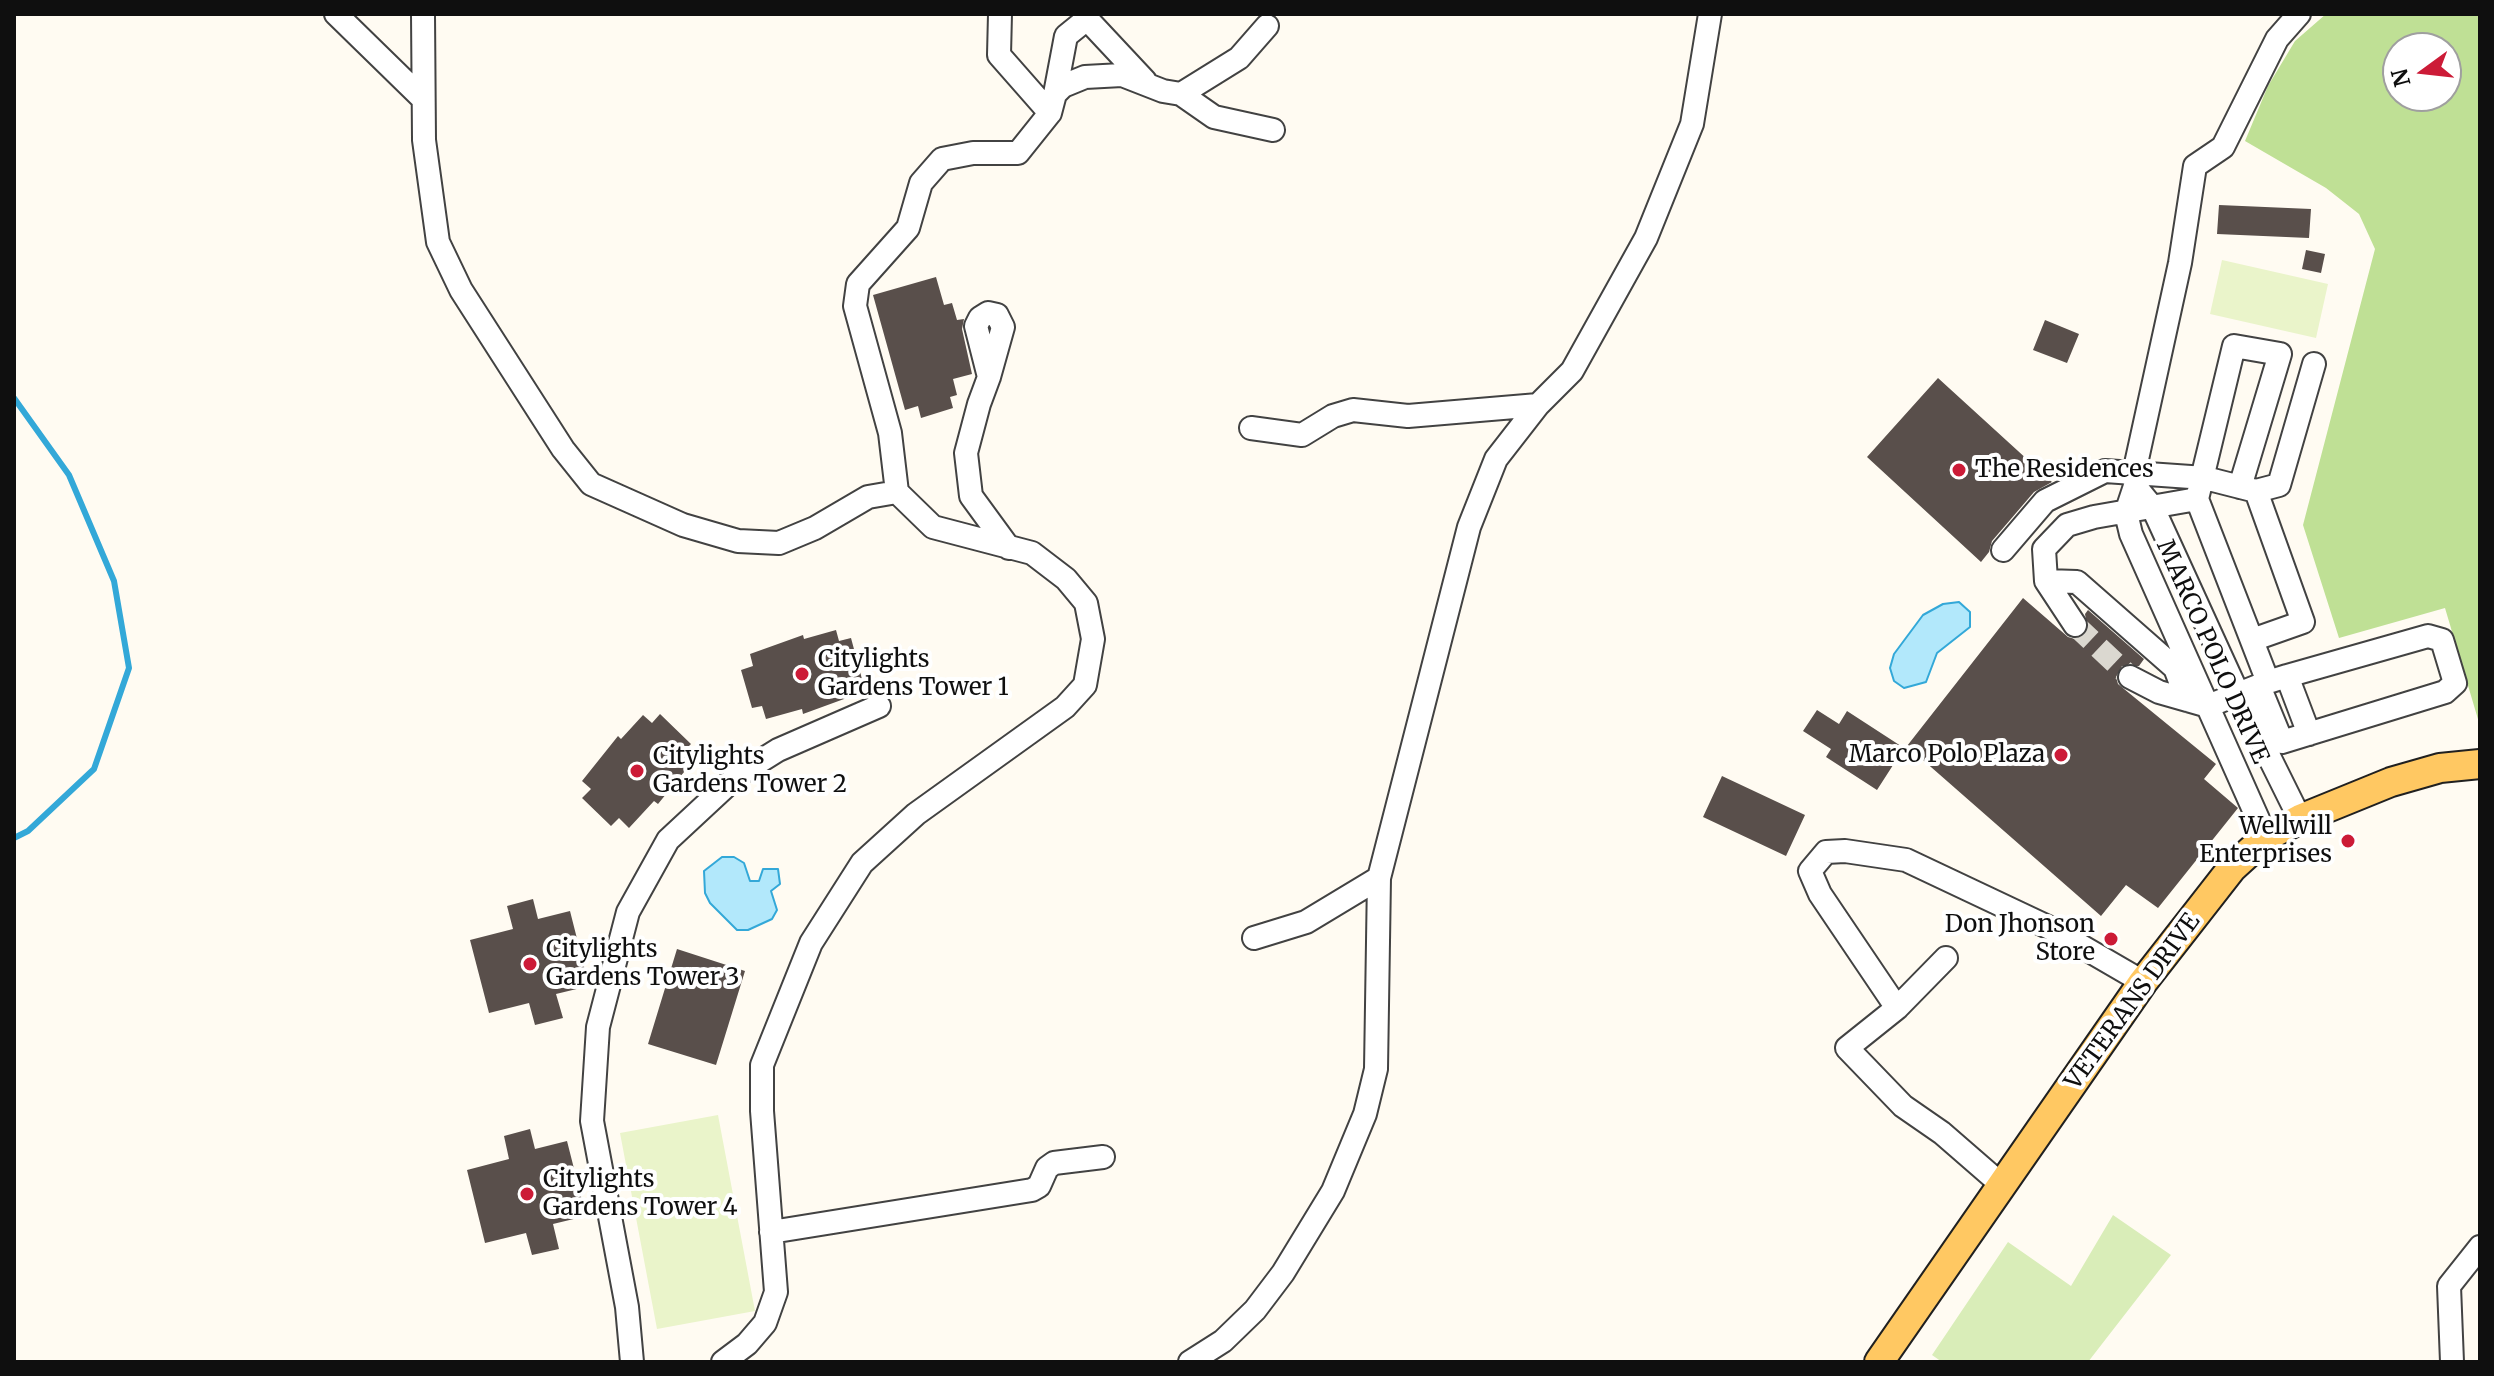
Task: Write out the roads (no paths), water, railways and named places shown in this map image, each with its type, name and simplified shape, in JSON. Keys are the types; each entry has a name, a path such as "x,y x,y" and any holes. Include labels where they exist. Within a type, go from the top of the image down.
{"main road":[{"name":"VETERANS DRIVE","path":"1879,1362 2143,982 2232,868 2266,837 2300,819 2391,782 2440,768 2480,764"}],"street":[{"path":"336,14 421,97"},
{"path":"423,14 421,97 428,186 438,242 461,290 563,449 591,484 683,525 738,541 779,543 815,528 868,497 897,492"},
{"path":"1000,14 999,55 1052,104"},
{"path":"1190,1362 1223,1341 1255,1310 1283,1273 1333,1191 1365,1114 1376,1069 1379,878 1469,527 1496,459 1538,405 1572,371 1646,238 1692,124 1710,14"},
{"path":"2126,513 2180,263 2195,166 2223,147 2277,39 2299,14"},
{"path":"1052,104 1066,36 1087,19 1148,85"},
{"path":"1181,94 1239,58 1267,26"},
{"path":"723,1362 747,1344 765,1323 776,1292 762,1111 762,1065 811,943 862,863 916,814 1065,707 1085,685 1093,639 1086,603 1066,579 1032,553 933,527 897,492 890,433 855,306 858,284 908,228 921,183 942,159 973,153 1018,153 1063,86 1102,73 1130,77 1181,94 1214,117 1273,130"},
{"path":"991,336 989,377 966,453 971,496 1009,548"},
{"path":"2130,677 2159,692 2198,703 2238,694 2271,681 2428,636 2442,640 2455,683 2445,692 2309,734 2271,681 2252,640 2201,489 2234,346 2280,354 2248,489 2303,622 2252,640"},
{"path":"2003,550 2045,501 2105,471 2135,480 2201,489 2248,489 2279,485 2314,364"},
{"path":"1251,428 1302,435 1333,416 1353,410 1408,416 1538,405"},
{"name":"MARCO POLO DRIVE","path":"2135,480 2153,508 2238,694 2300,819"},
{"path":"2075,625 2046,581 2044,549 2067,525 2153,508 2201,489"},
{"name":"MARCO POLO DRIVE","path":"2126,513 2131,534 2198,703 2266,837"},
{"path":"2046,581 2077,582 2175,668 2198,703"},
{"path":"632,1362 627,1307 592,1121 598,1027 628,912 668,840 738,775 778,750 879,706"},
{"path":"1897,1008 1820,894 1810,871 1826,852 1845,851 1906,860 2037,922 2143,982"},
{"path":"1254,938 1306,922 1379,878"},
{"path":"1946,958 1897,1008 1847,1048 1903,1106 1942,1133 2003,1186"},
{"path":"771,1232 1032,1190 1039,1186 1047,1168 1054,1163 1103,1157"},
{"path":"2452,1362 2449,1286 2480,1247"}],"water":[{"path":"1959,602 1970,612 1970,627 1937,653 1926,682 1904,688 1894,681 1890,668 1894,654 1923,615 1943,604"},
{"path":"722,857 734,857 744,863 750,881 759,881 763,869 778,869 780,884 771,891 777,910 772,919 748,930 737,930 710,903 705,893 704,871"}],"waterway":[{"path":"14,398 69,475 114,581 129,668 94,769 28,831 14,838"}],"tunnel":[{"path":"2075,625 2130,677"}],"place":[{"name":"The Residences","path":"1959,470"},
{"name":"Citylights Gardens Tower 1","path":"802,674"},
{"name":"Marco Polo Plaza","path":"2061,755"},
{"name":"Citylights Gardens Tower 2","path":"637,771"},
{"name":"Wellwill Enterprises","path":"2348,841"},
{"name":"Don Jhonson Store","path":"2111,939"},
{"name":"Citylights Gardens Tower 3","path":"530,964"},
{"name":"Citylights Gardens Tower 4","path":"527,1194"}]}
